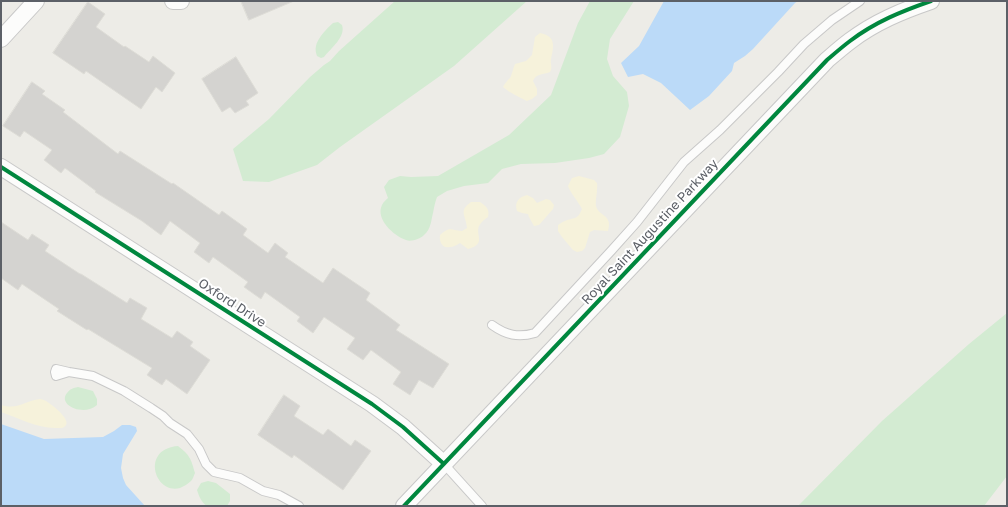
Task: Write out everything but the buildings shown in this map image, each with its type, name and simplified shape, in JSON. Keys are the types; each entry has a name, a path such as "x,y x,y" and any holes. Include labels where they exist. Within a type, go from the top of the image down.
{"street":[{"path":"1,38 36,1"},
{"path":"173,1 181,1"},
{"name":"Royal Saint Augustine Parkway","path":"404,506 827,60 850,40 876,24 904,10 931,1"},
{"name":"Oxford Drive","path":"1,168 372,404 403,427 444,464"}],"lane":[{"path":"492,325 500,331 516,335 535,333 632,228 684,162 726,124 804,44 832,20 860,1"},
{"path":"69,372 93,376 124,391 163,416 170,423 187,434 199,449 206,464 214,472 240,478 263,491 279,495 299,506"},
{"path":"444,464 482,506"}],"green space":[{"path":"395,1 527,1 454,66 317,165 269,182 243,181 233,149 269,119 310,77 330,61 339,51"},
{"path":"590,1 634,1 610,39 607,59 613,76 627,92 629,106 620,137 604,154 589,158 555,163 521,164 502,169 488,183 464,186 447,191 437,197 429,228 424,235 418,239 410,241 406,240 391,231 381,216 382,204 388,198 384,187 389,180 400,176 438,176 509,135 551,95 578,23"},
{"path":"338,22 342,25 343,29 340,38 324,57 321,58 317,56 316,49 318,40 333,23"},
{"path":"1007,313 1007,476 984,506 798,506 882,421 969,344"},
{"path":"78,387 93,391 97,399 97,405 85,410 79,410 69,405 66,402 65,397 67,393"},
{"path":"178,446 190,458 195,473 192,480 187,484 180,488 171,488 164,485 158,479 155,471 155,462 159,455 166,449"},
{"path":"208,481 216,483 230,494 230,501 227,506 207,506 202,501 197,490 201,483"}],"sand":[{"path":"540,33 549,36 553,42 551,69 550,72 538,75 534,78 533,81 537,89 537,95 527,101 503,87 511,77 515,64 526,61 532,55 535,37"},
{"path":"579,176 594,180 597,183 596,206 609,221 609,225 608,231 594,230 590,232 585,248 582,251 577,252 573,250 562,237 558,231 558,225 564,221 577,217 582,209 568,186 572,178"},
{"path":"527,195 533,198 537,203 546,199 550,200 554,205 553,209 539,225 534,226 528,214 517,211 516,205 518,200"},
{"path":"471,202 480,202 486,206 488,210 488,217 482,222 478,229 479,242 474,247 468,249 460,243 452,247 443,246 440,240 440,235 443,232 452,229 462,231 467,228 464,211 467,205"},
{"path":"40,399 49,403 62,414 67,422 66,426 62,428 48,428 1,412 1,405 17,406"}],"water":[{"path":"664,1 798,1 753,49 734,63 732,71 709,96 690,110 661,83 643,74 628,77 621,63 639,46"},
{"path":"1,424 44,439 103,437 122,425 136,427 137,431 123,454 121,468 126,485 145,506 1,506"}],"cycle path":[{"path":"404,506 827,60 859,34 869,28 899,13 931,1"},
{"path":"1,167 372,404 403,427 444,464"}]}
